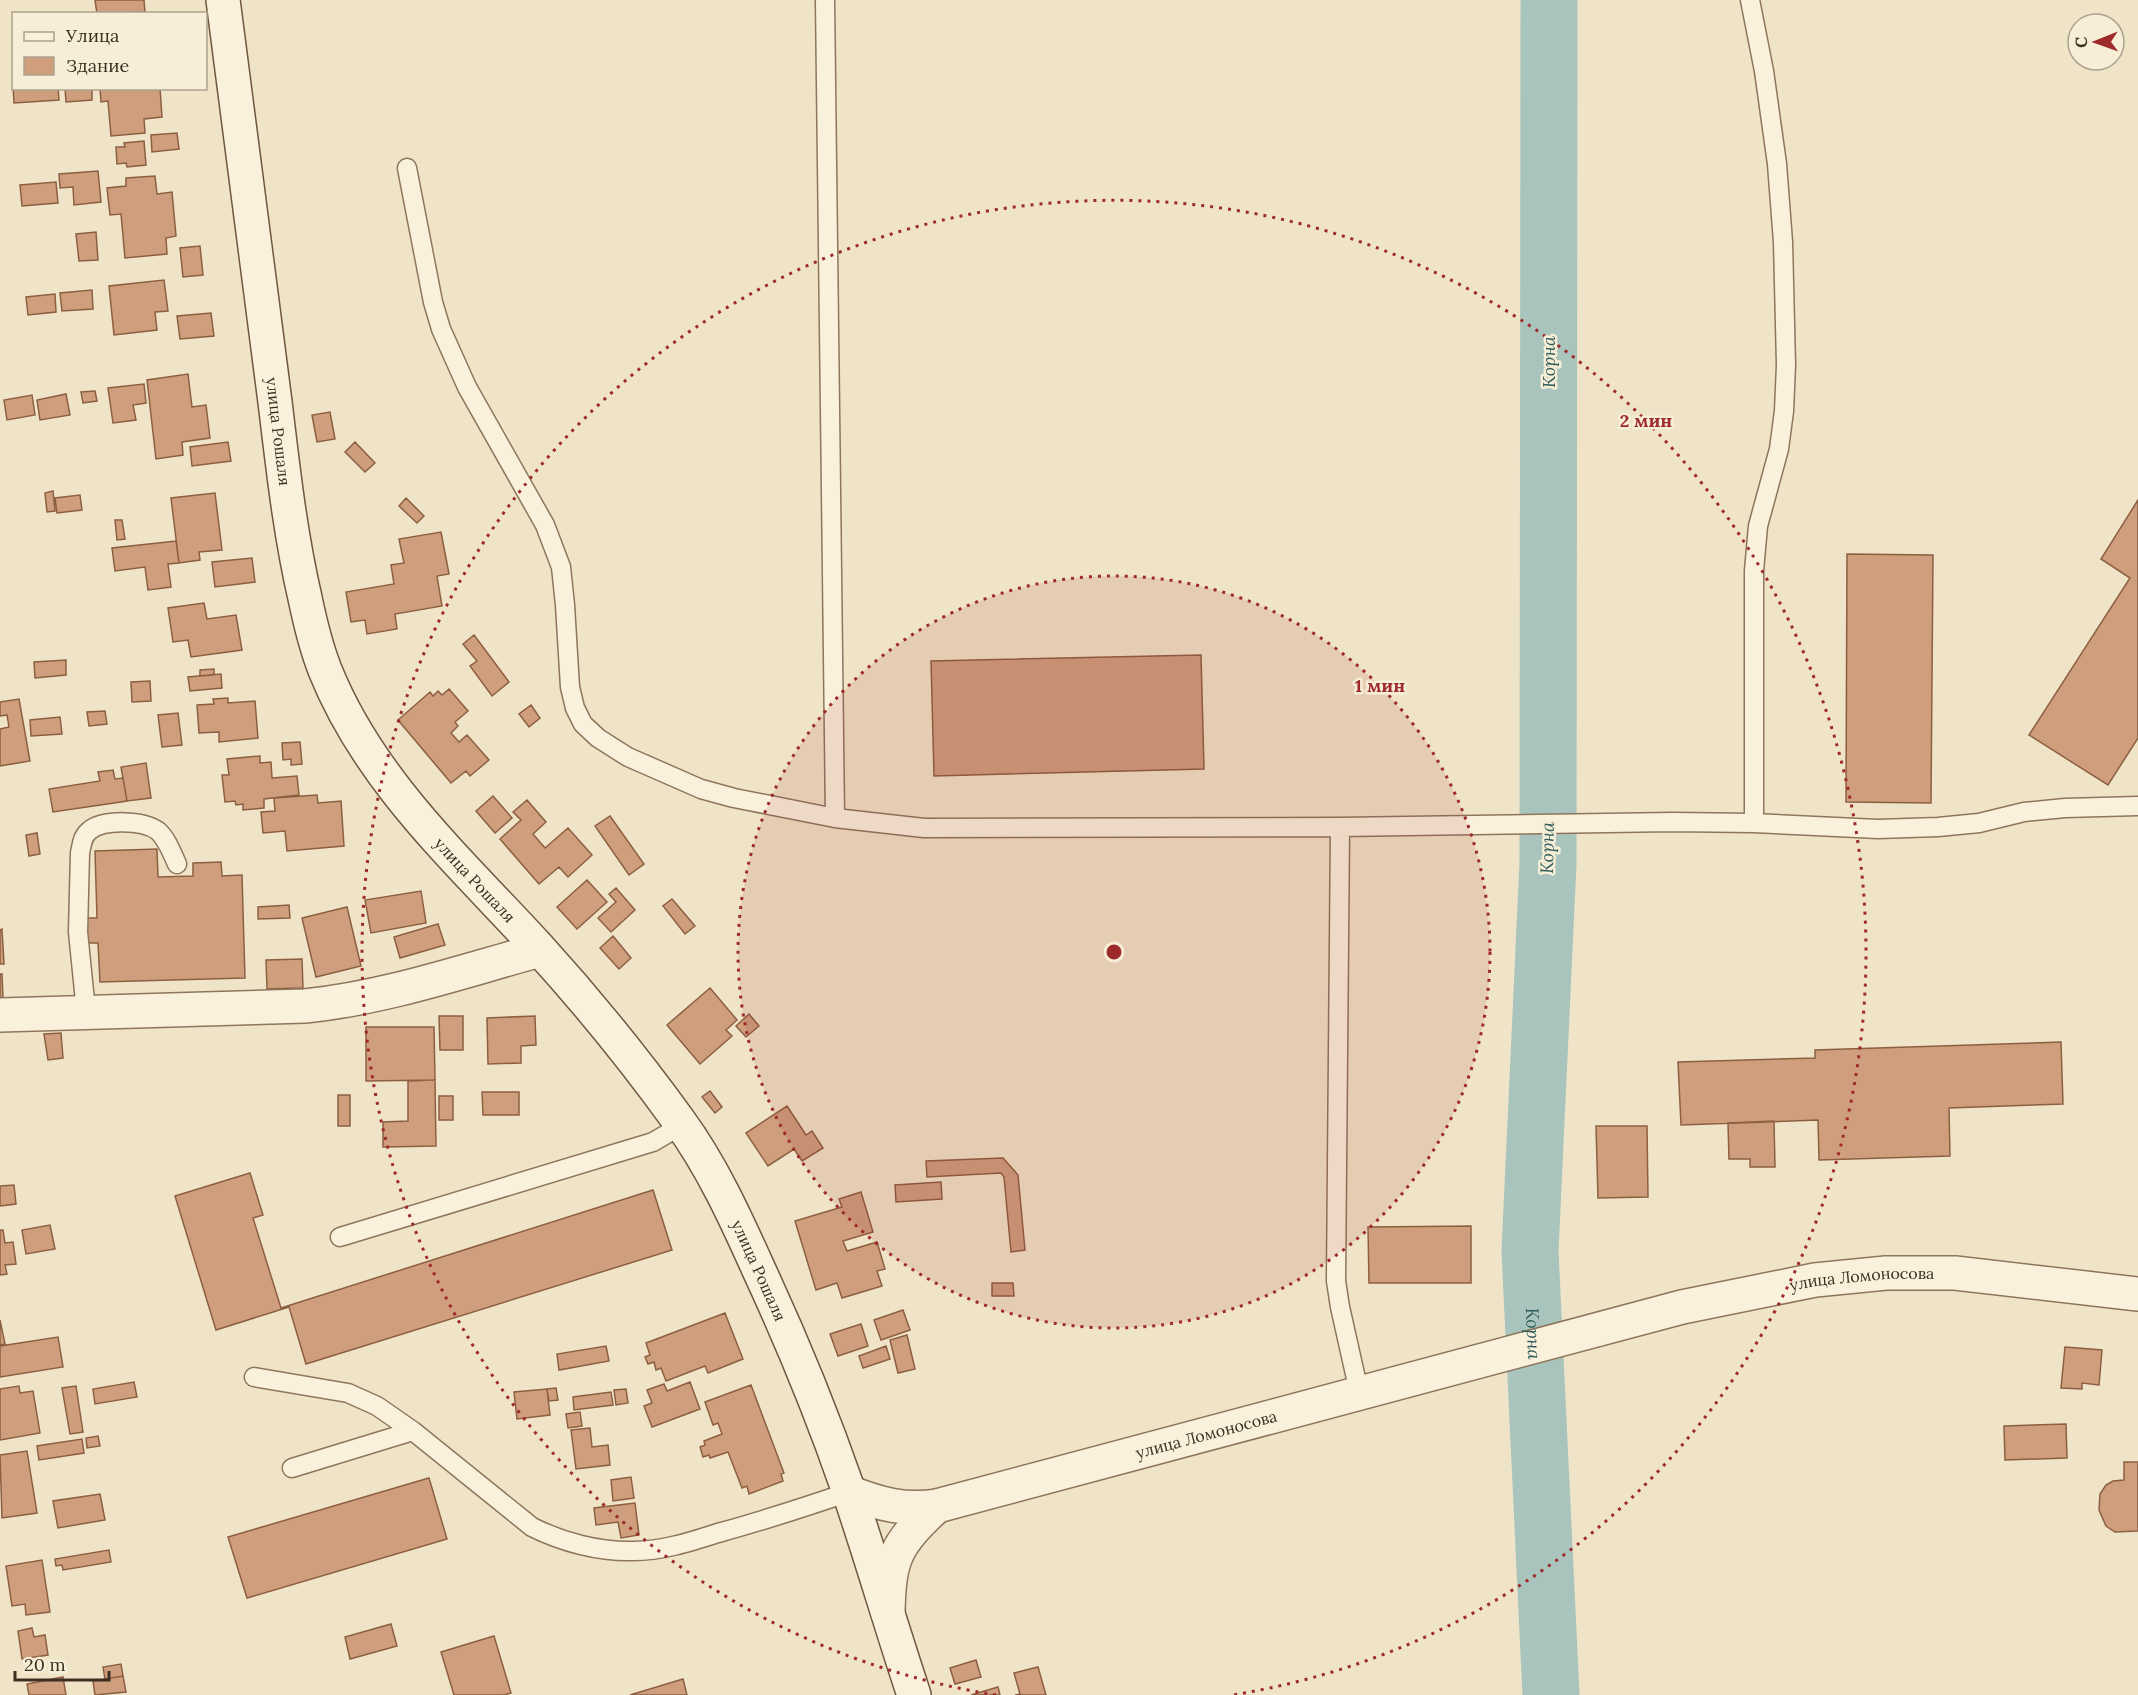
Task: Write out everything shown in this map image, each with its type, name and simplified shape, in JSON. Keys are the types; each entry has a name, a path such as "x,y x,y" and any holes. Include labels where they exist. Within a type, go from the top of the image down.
{"street":[{"name":"улица Рошаля","path":"224,0 290,525 311,626 324,667 342,707 397,793 540,950 612,1034 682,1125 721,1192 766,1283 812,1394 849,1492 914,1695"},
{"path":"0,1015 339,1003 370,997 540,950"},
{"name":"улица Ломоносова","path":"849,1492 896,1508 938,1506 1591,1330 1682,1307 1815,1280 1875,1274 1954,1273 2138,1294"},
{"name":"улица Ломоносова","path":"888,1617 889,1582 897,1550 904,1538 938,1506"}],"lane":[{"path":"825,0 835,818"},
{"path":"1750,0 1764,71 1777,164 1783,242 1785,365 1784,411 1779,449 1758,526 1754,571 1754,823"},
{"path":"407,168 433,302 441,329 467,387 545,525 561,567 570,687 575,708 583,724 598,738 628,757 701,789 734,798 835,818 924,828 1754,823 1878,829 1979,823 2024,812 2065,808 2138,806"},
{"path":"86,1011 78,932 82,840 89,831 108,824 144,824 158,831 177,864"},
{"path":"1340,827 1336,1281 1359,1392"},
{"path":"340,1237 653,1142 682,1125"},
{"path":"254,1377 348,1393 377,1406 413,1431 532,1527 558,1538 607,1550 655,1550 686,1543 780,1516 849,1492"},
{"path":"292,1468 413,1431"}],"building":[{"path":"95,0 144,0 145,12 97,12"},
{"path":"13,90 58,90 59,100 14,103"},
{"path":"65,90 92,90 92,100 66,102"},
{"path":"100,90 160,90 162,117 144,119 145,133 111,136 108,101 101,102"},
{"path":"177,133 179,149 152,152 151,135"},
{"path":"144,141 146,165 127,167 126,163 117,164 116,147 125,147 124,143"},
{"path":"98,171 101,202 74,205 73,187 60,188 59,174"},
{"path":"155,176 157,194 172,192 176,236 166,238 167,254 125,258 121,214 110,215 107,188 126,186 126,178"},
{"path":"56,182 58,203 22,206 20,185"},
{"path":"96,232 98,260 79,261 76,234"},
{"path":"200,246 203,275 183,277 180,248"},
{"path":"164,280 168,311 155,312 157,330 114,335 109,286"},
{"path":"92,290 93,309 62,311 60,293"},
{"path":"55,294 56,312 28,315 26,297"},
{"path":"211,313 214,336 180,339 177,316"},
{"path":"188,374 192,407 206,405 210,438 182,442 183,455 156,459 147,380"},
{"path":"144,384 146,403 133,405 136,420 113,423 108,388"},
{"path":"95,391 97,401 83,403 81,392"},
{"path":"66,394 70,415 40,420 37,400"},
{"path":"32,395 35,415 7,420 4,400"},
{"path":"330,412 335,439 317,442 312,415"},
{"path":"228,442 231,461 192,466 190,447"},
{"path":"355,442 375,463 365,472 345,452"},
{"path":"53,491 55,511 47,512 45,493"},
{"path":"215,493 222,550 199,552 200,560 179,563 171,498"},
{"path":"80,495 82,510 57,513 55,498"},
{"path":"406,498 424,516 417,523 399,506"},
{"path":"2138,500 2138,738 2108,785 2029,735 2130,578 2101,559"},
{"path":"115,520 122,520 125,539 117,540"},
{"path":"441,532 449,574 437,576 442,606 395,614 397,629 367,634 365,620 351,622 346,592 394,584 391,565 404,563 399,539"},
{"path":"176,541 179,563 168,564 171,587 148,590 145,567 115,571 112,548"},
{"path":"1847,554 1933,555 1931,803 1846,802"},
{"path":"252,558 255,582 215,587 212,562"},
{"path":"204,603 207,619 236,615 242,650 191,657 188,640 173,642 168,608"},
{"path":"474,635 509,682 492,696 470,666 477,661 463,644"},
{"path":"1201,655 1204,769 934,776 931,661"},
{"path":"66,660 66,675 35,678 34,662"},
{"path":"214,669 214,675 200,676 200,670"},
{"path":"221,674 222,688 190,691 188,677"},
{"path":"150,681 151,701 132,702 131,682"},
{"path":"449,689 468,711 455,722 458,726 451,733 459,742 467,735 489,760 470,776 466,771 451,783 398,720 430,692 433,696 438,691 442,695"},
{"path":"228,698 228,703 255,701 258,738 219,742 219,732 199,733 197,705 214,704 213,699"},
{"path":"19,699 30,761 0,766 0,729 9,727 7,715 0,716 0,702"},
{"path":"531,705 540,718 529,727 519,714"},
{"path":"105,711 107,724 89,726 87,712"},
{"path":"178,713 182,745 162,747 158,715"},
{"path":"60,717 62,734 31,736 30,720"},
{"path":"300,742 302,764 291,765 291,759 283,760 282,743"},
{"path":"260,756 260,763 271,762 272,778 297,776 299,795 264,799 264,808 243,810 243,804 236,805 235,801 225,802 222,775 229,775 227,759"},
{"path":"146,763 151,798 127,801 121,767"},
{"path":"113,770 115,779 123,778 127,801 53,812 49,789 100,781 98,772"},
{"path":"317,795 318,803 341,801 344,846 287,851 285,831 263,833 261,812 275,811 274,798"},
{"path":"493,796 512,818 495,833 476,811"},
{"path":"527,800 546,822 533,834 545,848 568,828 592,855 568,877 559,867 539,884 500,839 521,820 513,812"},
{"path":"610,816 644,864 629,875 595,826"},
{"path":"37,833 40,854 29,856 26,835"},
{"path":"157,849 158,877 193,876 193,863 221,862 222,876 242,875 245,978 100,982 98,943 86,943 85,918 97,918 95,851"},
{"path":"587,880 607,902 577,929 557,907"},
{"path":"616,888 635,910 611,932 598,918 616,902 609,894"},
{"path":"421,891 426,923 371,933 365,900"},
{"path":"672,899 695,926 685,934 663,906"},
{"path":"289,905 290,918 258,919 258,907"},
{"path":"347,907 361,966 316,977 302,918"},
{"path":"438,924 445,945 400,958 394,937"},
{"path":"2,929 4,964 0,964 0,930"},
{"path":"613,936 631,958 619,969 600,948"},
{"path":"302,959 303,988 267,989 266,960"},
{"path":"0,974 2,974 3,998 0,998"},
{"path":"710,988 737,1020 726,1030 732,1036 700,1064 667,1025"},
{"path":"749,1014 759,1026 746,1037 736,1026"},
{"path":"439,1016 463,1016 463,1050 440,1050"},
{"path":"535,1016 536,1045 521,1046 521,1063 488,1064 487,1018"},
{"path":"366,1027 434,1027 435,1080 366,1081"},
{"path":"61,1033 63,1058 48,1060 44,1034"},
{"path":"2061,1042 2063,1104 1949,1108 1950,1156 1819,1160 1818,1120 1681,1125 1678,1062 1815,1058 1815,1050"},
{"path":"435,1080 436,1146 383,1147 383,1122 408,1121 408,1081"},
{"path":"710,1091 722,1107 715,1113 702,1097"},
{"path":"482,1092 519,1092 519,1115 483,1115"},
{"path":"338,1095 350,1095 350,1126 338,1126"},
{"path":"439,1096 453,1096 453,1120 439,1120"},
{"path":"787,1106 806,1135 812,1131 823,1148 802,1161 794,1149 768,1166 746,1133"},
{"path":"1774,1121 1775,1167 1750,1167 1750,1159 1729,1159 1728,1123"},
{"path":"1596,1126 1647,1126 1648,1197 1598,1198"},
{"path":"1003,1158 1018,1175 1025,1250 1011,1252 1004,1177 1001,1173 927,1177 926,1161"},
{"path":"250,1173 263,1215 253,1218 281,1308 653,1190 672,1250 306,1364 289,1307 216,1330 175,1196"},
{"path":"941,1182 942,1199 896,1202 895,1185"},
{"path":"14,1185 16,1204 0,1206 0,1186"},
{"path":"861,1192 873,1232 843,1241 847,1251 877,1242 885,1269 877,1271 882,1286 842,1298 837,1283 816,1290 795,1221 842,1207 839,1199"},
{"path":"50,1225 55,1249 26,1254 22,1230"},
{"path":"1471,1226 1471,1283 1369,1283 1368,1227"},
{"path":"0,1230 3,1230 5,1243 13,1242 16,1264 5,1265 7,1274 0,1275"},
{"path":"992,1283 1013,1283 1014,1296 992,1296"},
{"path":"903,1310 910,1330 881,1340 874,1320"},
{"path":"725,1313 743,1359 708,1373 705,1366 666,1381 661,1368 656,1370 654,1362 648,1364 645,1357 650,1355 646,1343"},
{"path":"0,1320 5,1344 0,1345"},
{"path":"861,1324 868,1346 838,1356 830,1334"},
{"path":"907,1335 915,1369 898,1373 890,1340"},
{"path":"58,1337 63,1367 0,1377 0,1346"},
{"path":"606,1346 609,1361 559,1370 557,1354"},
{"path":"886,1346 890,1359 863,1368 859,1356"},
{"path":"2065,1347 2102,1350 2099,1385 2082,1383 2082,1389 2061,1388"},
{"path":"134,1382 137,1397 95,1404 93,1389"},
{"path":"690,1382 700,1409 652,1427 644,1406 652,1403 647,1390 664,1384 667,1391"},
{"path":"751,1385 784,1473 781,1474 783,1481 749,1494 747,1486 742,1488 728,1452 710,1458 709,1455 703,1457 700,1447 705,1445 704,1441 722,1434 718,1423 713,1425 705,1402"},
{"path":"19,1386 20,1393 33,1391 40,1433 0,1440 0,1389"},
{"path":"76,1386 83,1432 70,1434 62,1388"},
{"path":"556,1388 558,1400 549,1401 547,1389"},
{"path":"547,1389 550,1415 517,1419 514,1392"},
{"path":"626,1389 628,1403 616,1405 614,1390"},
{"path":"611,1392 613,1405 574,1410 573,1397"},
{"path":"580,1412 582,1426 568,1428 566,1414"},
{"path":"2066,1424 2067,1458 2005,1460 2004,1426"},
{"path":"590,1428 592,1447 608,1445 610,1465 576,1469 571,1430"},
{"path":"98,1436 100,1446 87,1448 86,1438"},
{"path":"82,1439 84,1453 39,1460 37,1446"},
{"path":"27,1451 37,1513 2,1518 0,1455"},
{"path":"2124,1462 2138,1462 2138,1531 2115,1532 2106,1526 2099,1510 2100,1494 2106,1485 2113,1481 2124,1480"},
{"path":"631,1477 634,1498 613,1501 611,1480"},
{"path":"429,1478 447,1539 247,1598 228,1537"},
{"path":"100,1494 105,1520 58,1528 53,1501"},
{"path":"635,1503 639,1535 621,1538 618,1522 596,1525 594,1508"},
{"path":"109,1550 111,1562 63,1570 62,1565 56,1566 55,1559"},
{"path":"42,1560 50,1612 26,1615 25,1604 12,1606 6,1566"},
{"path":"391,1624 397,1646 350,1659 345,1637"},
{"path":"32,1628 34,1637 45,1635 48,1655 22,1659 18,1631"},
{"path":"494,1636 511,1693 454,1695 441,1652"},
{"path":"976,1660 981,1677 955,1684 950,1668"},
{"path":"121,1664 123,1676 105,1679 103,1667"},
{"path":"1038,1667 1046,1695 1015,1695 1020,1694 1014,1673"},
{"path":"123,1676 126,1692 95,1695 93,1681"},
{"path":"63,1677 66,1695 29,1695 27,1684"},
{"path":"683,1679 687,1695 630,1695"},
{"path":"998,1687 1000,1695 971,1695"}],"waterway":[{"name":"Корна","path":"1549,0 1548,863 1530,1251 1551,1695"}]}
